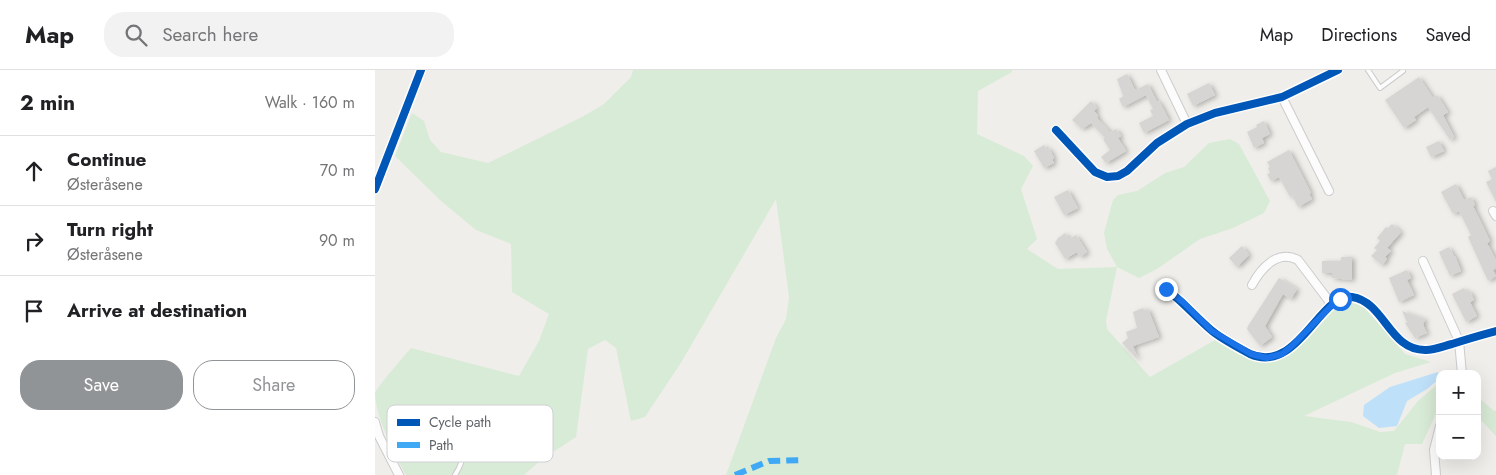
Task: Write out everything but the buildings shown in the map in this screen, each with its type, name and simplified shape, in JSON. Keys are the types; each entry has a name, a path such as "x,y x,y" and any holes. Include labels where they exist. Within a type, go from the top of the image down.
{"street":[{"path":"375,189 421,70"},
{"path":"1161,70 1187,124"},
{"path":"1056,130 1095,172 1107,177 1118,176 1127,171 1157,143 1187,124 1215,113 1282,96 1334,71"},
{"path":"1282,96 1329,191"},
{"path":"1252,285 1259,272 1271,263 1283,256 1291,256 1298,260 1332,305"},
{"path":"1423,261 1459,341 1462,370"},
{"path":"1166,289 1183,302 1212,331 1251,354 1267,358 1282,354 1332,305 1340,299 1350,296 1369,304 1400,340 1407,346 1417,350 1429,350 1496,331"},
{"path":"375,422 379,436 387,452"},
{"path":"1436,442 1434,450 1436,475"},
{"path":"392,462 399,475"}],"lane":[{"path":"1368,70 1380,88 1403,71"},
{"path":"455,475 461,462"}],"green space":[{"path":"633,70 1012,70 1012,72 978,91 977,134 1024,156 1033,166 1021,189 1037,239 1027,249 1058,269 1117,267 1106,321 1107,329 1150,377 1217,339 1247,357 1261,361 1275,360 1298,348 1337,306 1343,303 1352,303 1362,305 1405,354 1431,362 1395,373 1304,416 1351,422 1380,432 1394,431 1418,401 1436,385 1436,414 1422,444 1405,444 1397,475 726,475 776,338 786,319 789,297 776,199 682,361 645,417 631,421 616,348 605,340 588,349 576,437 553,452 553,405 387,405 387,436 378,413 375,393 411,348 519,376 539,341 549,314 512,292 511,244 476,230 441,201 395,156 412,113 424,121 430,140 441,152 488,163 582,117 604,104 631,77"},
{"path":"1230,139 1239,144 1270,201 1264,213 1233,228 1200,239 1157,269 1139,278 1117,267 1107,249 1104,233 1113,200 1118,195 1137,191 1165,173 1184,167 1209,143"},
{"path":"1481,400 1494,411 1496,410 1496,436 1481,420"},
{"path":"399,462 539,462 524,475 406,475"}],"water":[{"path":"1436,373 1436,381 1407,401 1397,426 1379,428 1363,416 1364,405 1390,387"}],"marked path":[{"path":"735,475 769,461 803,460"}],"cycle path":[{"path":"375,189 421,70"},
{"path":"1056,130 1095,172 1107,177 1118,176 1127,171 1157,143 1187,124 1215,113 1282,97 1338,70"},
{"path":"1166,289 1219,336 1250,354 1267,357 1282,353 1295,344 1329,307 1340,299 1352,297 1363,301 1372,308 1403,343 1414,348 1433,349 1496,331"}],"route":[{"path":"1166,289 1183,302 1212,331 1251,354 1267,358 1282,354 1292,346 1340,299"}]}
